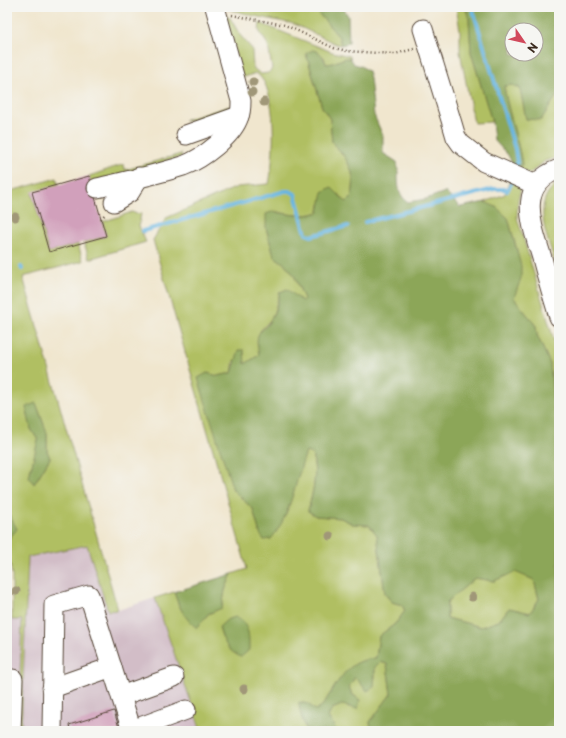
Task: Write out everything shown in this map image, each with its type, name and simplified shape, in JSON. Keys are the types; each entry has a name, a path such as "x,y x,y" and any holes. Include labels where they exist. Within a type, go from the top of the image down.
{"street":[{"path":"97,188 184,166 210,150 225,137 239,116 241,101 221,10"},
{"path":"426,37 456,137 461,144 484,162 536,185"},
{"path":"186,135 239,116"},
{"path":"559,169 545,176 536,185 530,203 531,220 559,317"},
{"path":"114,202 130,192 139,177"},
{"path":"52,731 54,605 89,594 132,731 186,710"},
{"path":"52,688 112,667"},
{"path":"121,696 174,677"},
{"path":"7,679 13,679 11,731"}],"path":[{"path":"221,10 285,25 334,48 347,51 395,54 426,37"}],"shaded area":[{"path":"87,545 108,611 118,610 155,598 201,731 7,731 7,619 22,620 26,617 28,557"}],"green space":[{"path":"221,7 313,7 339,37 341,45 294,24 254,16"},
{"path":"313,7 343,7 348,16 349,43 341,45 339,37"},
{"path":"456,7 465,7 469,18 471,52 492,122 474,123 460,52 460,30"},
{"path":"465,7 559,7 559,92 541,120 526,119 520,88 512,85 504,86 522,165 514,167 508,155 494,140 492,122 471,52 469,18"},
{"path":"223,13 230,18 240,35 252,49 253,68 261,74 268,73 272,69 268,45 259,31 260,23 332,52 350,56 350,58 326,64 324,57 306,54 322,107 330,119 332,142 343,155 353,175 353,190 351,199 346,202 339,194 320,204 319,212 308,215 274,211 266,228 274,256 286,265 294,275 304,299 302,301 295,296 280,292 272,318 260,331 259,355 245,364 234,360 232,373 218,376 207,373 233,490 253,509 260,534 301,465 306,452 312,454 315,476 308,511 316,516 341,518 353,524 369,525 377,534 385,594 392,602 402,605 405,611 395,624 379,636 376,658 359,662 347,671 319,708 315,710 308,704 304,725 307,731 201,731 155,598 174,592 179,606 197,627 208,614 222,607 225,590 232,574 247,569 153,240 166,218 237,187 269,184 271,173 273,125 272,108 268,93 263,81 256,73 242,78"},
{"path":"313,50 320,53 326,64 350,58 354,64 361,66 368,71 374,115 383,136 383,153 397,162 399,189 401,194 408,202 426,199 445,192 460,207 485,202 496,207 508,218 521,266 521,278 514,298 536,326 537,335 550,364 554,410 559,416 559,731 372,731 370,722 391,694 387,664 380,662 375,667 374,687 367,691 355,677 349,687 352,694 360,700 358,709 342,705 332,709 328,717 337,731 307,731 303,721 299,702 308,704 315,710 321,706 342,676 352,666 367,659 376,658 379,636 395,624 405,611 402,605 392,602 385,594 377,535 369,525 353,524 341,518 316,516 308,511 315,476 312,454 306,452 292,498 278,530 271,539 264,540 260,534 253,509 233,490 198,378 207,373 218,376 232,373 239,350 244,350 245,364 259,355 257,346 258,335 269,323 277,305 280,292 287,289 302,301 304,299 294,275 286,265 274,256 266,228 266,214 274,212 291,215 303,215 319,212 323,192 331,187 346,202 351,199 353,190 353,175 343,155 332,142 330,119 322,107 306,53","holes":["515,572 534,580 539,599 530,613 509,608 499,621 481,627 447,618 447,602 475,578 494,581"]},
{"path":"512,85 520,88 526,119 541,120 559,92 559,157 545,161 529,174 514,167 522,165 504,86"},
{"path":"230,106 222,114 216,116 202,120 184,120"},
{"path":"181,154 182,157 91,184 89,176 124,164 125,170"},
{"path":"511,176 522,184 518,200 517,217 559,357 559,416 554,410 550,364 537,335 536,326 514,298 517,250 508,218 485,202 505,194"},
{"path":"57,178 59,186 32,193 49,252 78,244 83,261 23,277 118,610 108,611 87,545 28,557 21,731 18,731 22,620 12,620 12,576 10,562 7,563 7,540 10,516 7,516 7,192","holes":["36,403 47,433 47,451 50,458 34,484 30,470 37,451 38,440 31,429"]},
{"path":"559,182 559,273 547,238 543,212 544,201 549,191"},
{"path":"132,212 137,214 141,213 139,226 146,242 89,259 84,242 106,236 102,222"},
{"path":"36,403 47,433 47,451 50,458 34,484 29,477 38,440 31,429 26,407"},
{"path":"7,516 10,516 17,529 8,540"},
{"path":"515,571 534,580 539,599 530,613 509,608 499,621 481,627 447,618 447,602 475,578 494,581"},
{"path":"232,574 225,590 222,608 208,614 197,628 182,612 174,592"},
{"path":"236,617 244,624 249,636 249,650 241,657 232,652 226,645 219,627 228,619"},
{"path":"380,662 387,664 391,694 370,722 372,731 337,731 328,717 332,709 342,704 352,708 360,700 352,694 349,687 355,677 367,690 375,678 375,667"}],"building":[{"path":"89,176 106,236 49,252 32,192"},
{"path":"114,711 120,731 71,731 69,725"}],"waterway":[{"path":"472,7 515,149 517,162 516,168"},
{"path":"365,222 494,189 505,189 507,191 512,182"},
{"path":"143,231 285,191 290,191 295,194 306,234 311,236 348,226"}]}
